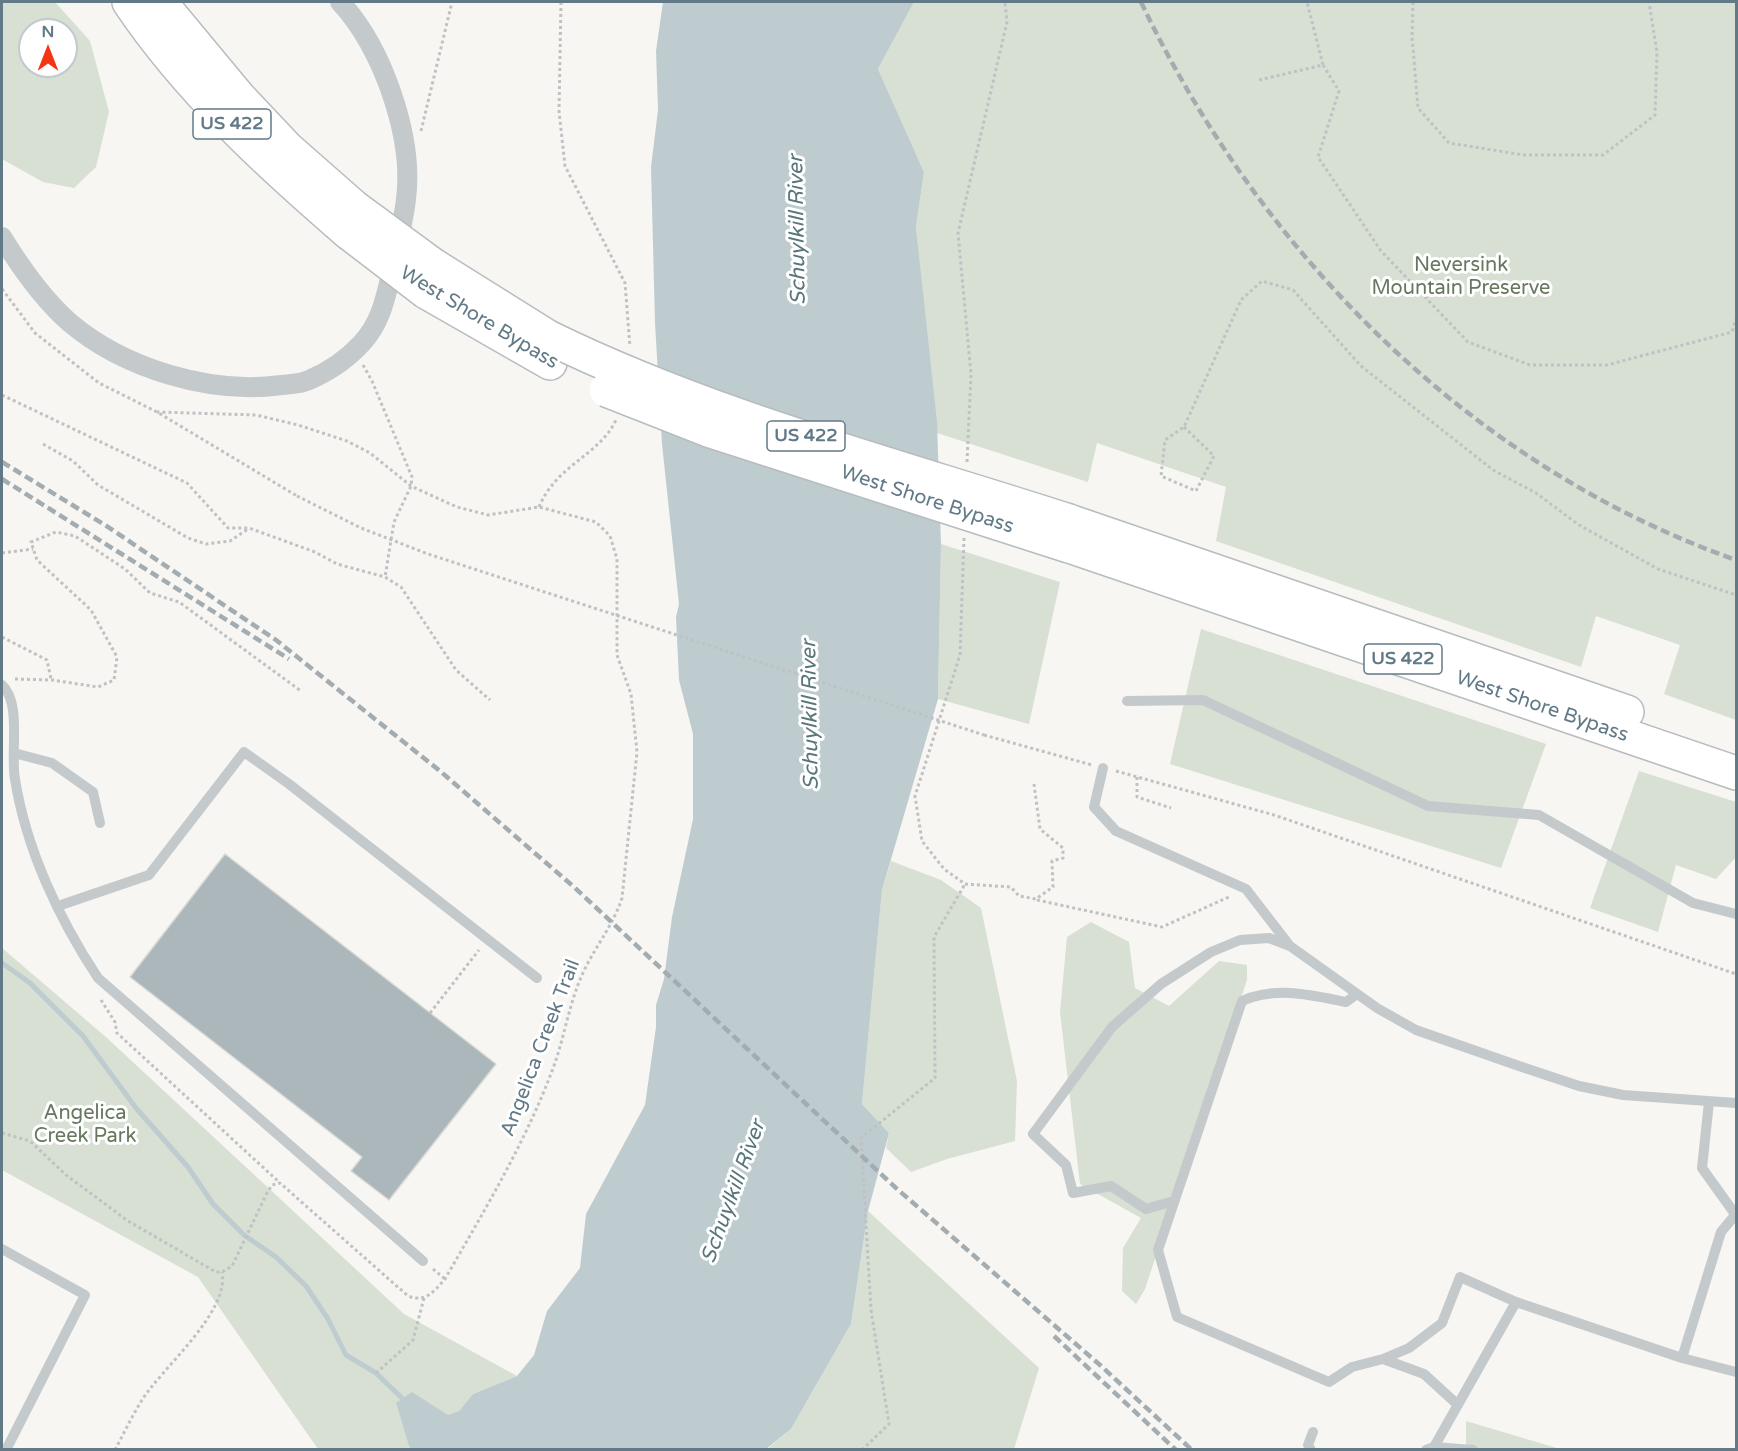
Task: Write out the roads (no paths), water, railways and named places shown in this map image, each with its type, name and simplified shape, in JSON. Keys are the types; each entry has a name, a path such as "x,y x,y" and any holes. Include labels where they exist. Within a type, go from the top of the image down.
{"highway":[{"name":"West Shore Bypass","path":"129,2 208,101 296,187 352,220 430,279 549,350 612,369 1737,773"},
{"name":"West Shore Bypass","path":"160,2 237,96 352,220"},
{"name":"West Shore Bypass","path":"1069,533 1737,749"}],"street":[{"path":"2,237 30,281 70,323 113,351 160,371 199,381 258,388 307,381 339,363 353,351 381,315 407,197 404,140 389,87 358,21 340,2"}],"lane":[{"path":"2,685 11,698 14,777 28,836 77,946 98,978 423,1261"},
{"path":"1127,701 1203,700 1428,806 1539,815 1693,903 1737,914"},
{"path":"58,906 149,875 244,752 289,784 537,978"},
{"path":"14,753 52,763 93,792 100,823"},
{"path":"1103,768 1094,807 1116,831 1246,889 1290,946"},
{"path":"1174,1201 1146,1209 1111,1186 1073,1193 1066,1165 1033,1134 1112,1027 1161,984 1211,952 1240,940 1269,938 1290,946 1357,994 1416,1030 1579,1086 1623,1095 1737,1103"},
{"path":"1357,994 1346,1002 1309,995 1262,992 1242,1001 1158,1250 1177,1317 1329,1382 1352,1367 1383,1359 1409,1347 1442,1323 1460,1277 1516,1302 1683,1358 1737,1372"},
{"path":"1683,1358 1721,1232 1736,1214 1702,1168 1709,1102"},
{"path":"2,1249 85,1295 6,1449"},
{"path":"1430,1448 1458,1405 1516,1302"},
{"path":"1383,1359 1424,1374 1458,1405"},
{"path":"1311,1449 1308,1445 1314,1432"},
{"path":"1430,1448 1473,1449"}],"water":[{"name":"Schuylkill River","path":"663,2 914,2 878,69 924,172 916,227 937,422 941,544 938,699 882,890 862,1104 889,1133 868,1211 851,1324 791,1429 766,1449 410,1449 396,1403 412,1392 448,1415 459,1411 473,1394 517,1376 534,1355 547,1311 580,1268 586,1214 645,1105 656,1027 656,1005 664,979 672,917 693,819 693,734 679,680 676,617 679,604 662,444 655,323 651,167 658,110 656,51"}],"waterway":[{"path":"2,963 30,983 83,1036 136,1108 188,1167 213,1204 244,1235 276,1257 306,1286 328,1319 346,1355 376,1373 407,1403"}],"railway":[{"path":"1141,2 1190,94 1247,182 1312,265 1384,340 1462,409 1548,469 1639,519 1736,560"},
{"path":"2,462 105,525 276,640 440,771 574,887 896,1188 1100,1365 1192,1450"},
{"path":"2,479 289,659"},
{"path":"1054,1336 1176,1450"}],"park label":[{"name":"Neversink Mountain Preserve","path":"1461,278"},
{"name":"Angelica Creek Park","path":"85,1126"}]}
